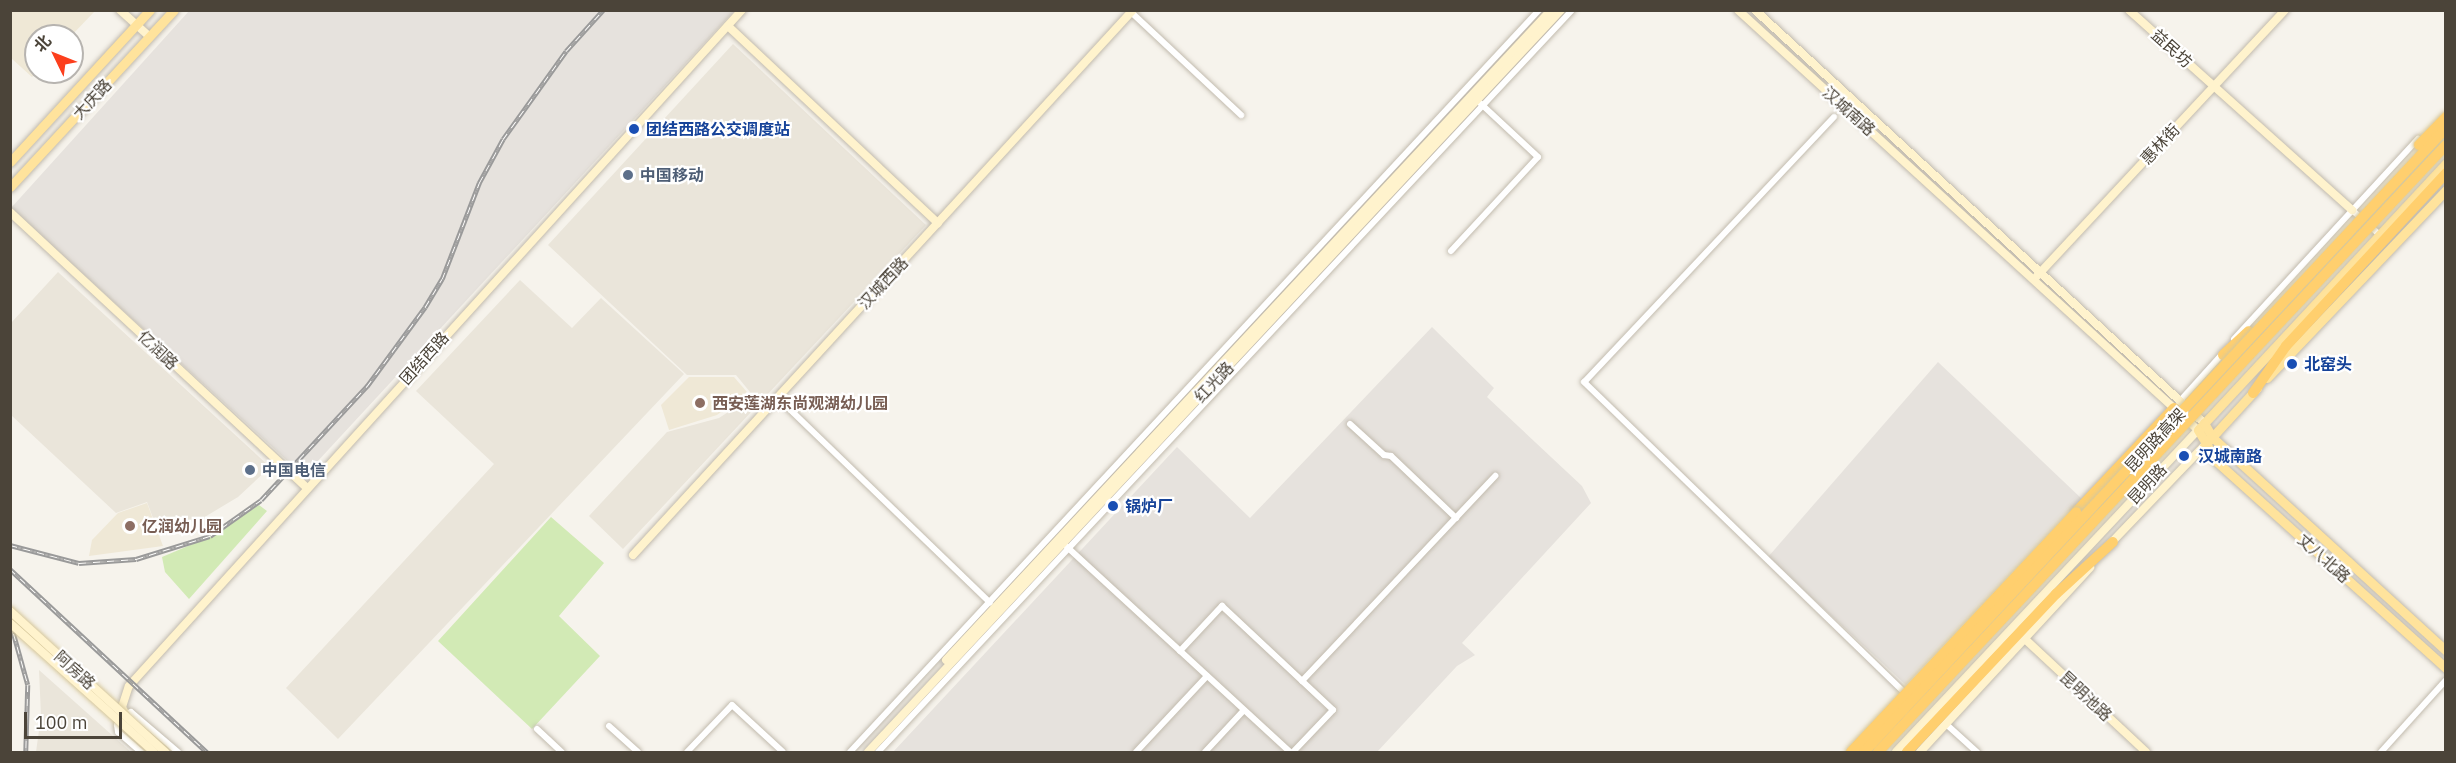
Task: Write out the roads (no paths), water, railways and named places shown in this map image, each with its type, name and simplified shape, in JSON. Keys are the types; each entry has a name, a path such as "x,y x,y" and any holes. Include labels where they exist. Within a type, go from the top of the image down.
{"highway":[{"path":"2223,354 2249,332 2445,117"},
{"name":"昆明路高架","path":"1864,753 2445,128"},
{"name":"昆明路高架","path":"1878,753 2445,145"},
{"path":"2253,393 2301,329 2445,173"},
{"path":"1851,753 2177,405"},
{"path":"1907,753 2010,642 2113,542"}],"main road":[{"path":"120,10 150,37"},
{"name":"大庆路","path":"10,162 150,10"},
{"name":"大庆路","path":"10,187 174,10"},
{"name":"团结西路","path":"126,715 122,707 129,686 306,487 742,10"},
{"name":"红光路","path":"861,753 1551,10"},
{"name":"红光路","path":"868,753 1066,546 1479,102 1561,10"},
{"name":"汉城南路","path":"1738,10 2037,276"},
{"name":"汉城南路","path":"1755,10 2201,427"},
{"name":"益民坊","path":"2129,10 2352,210"},
{"name":"惠林街","path":"2037,276 2285,10"},
{"name":"汉城西路","path":"633,555 1132,11"},
{"path":"728,26 938,223"},
{"name":"昆明路","path":"1896,753 2445,163"},
{"name":"昆明路","path":"1920,753 2026,640 2113,542 2445,190"},
{"name":"亿润路","path":"10,213 306,487"},
{"path":"2201,427 2204,446"},
{"name":"丈八北路","path":"2201,427 2445,651"},
{"name":"丈八北路","path":"2204,446 2217,462 2445,668"},
{"name":"阿房路","path":"10,611 165,753"},
{"name":"阿房路","path":"10,623 154,753"},
{"name":"昆明池路","path":"2026,640 2146,753"}],"street":[{"path":"850,753 1539,10"},
{"path":"1450,250 1538,157 1479,102 1572,10"},
{"path":"1132,11 1241,115"},
{"path":"2177,405 2352,210 2445,111"},
{"path":"1834,117 1584,382 1908,695 1934,712"},
{"path":"2352,210 2379,234"},
{"path":"777,397 990,603"},
{"path":"1350,424 1384,455 1391,456 1456,518"},
{"path":"1302,681 1495,476"},
{"path":"878,753 1066,546 1206,676 1291,753 1333,710 1222,606 1180,651"},
{"path":"1136,753 1206,676"},
{"path":"2381,753 2445,680"},
{"path":"687,753 732,705 783,753"},
{"path":"1204,753 1244,710"},
{"path":"141,753 118,732 117,725 126,715 137,714 178,753"},
{"path":"1946,724 1977,753"},
{"path":"609,726 638,753"},
{"path":"537,729 562,753"}],"railway":[{"path":"10,545 79,563 136,559 210,536 261,500 367,386 425,307 442,279 479,183 503,139 566,51 603,10"},
{"path":"10,569 207,752"},
{"path":"10,620 28,685 26,752"}],"place":[{"name":"团结西路公交调度站","path":"634,129"},
{"name":"中国移动","path":"628,175"},
{"name":"北窑头","path":"2292,364"},
{"name":"西安莲湖东尚观湖幼儿园","path":"700,403"},
{"name":"汉城南路","path":"2184,456"},
{"name":"中国电信","path":"250,470"},
{"name":"锅炉厂","path":"1113,506"},
{"name":"亿润幼儿园","path":"130,526"}]}
